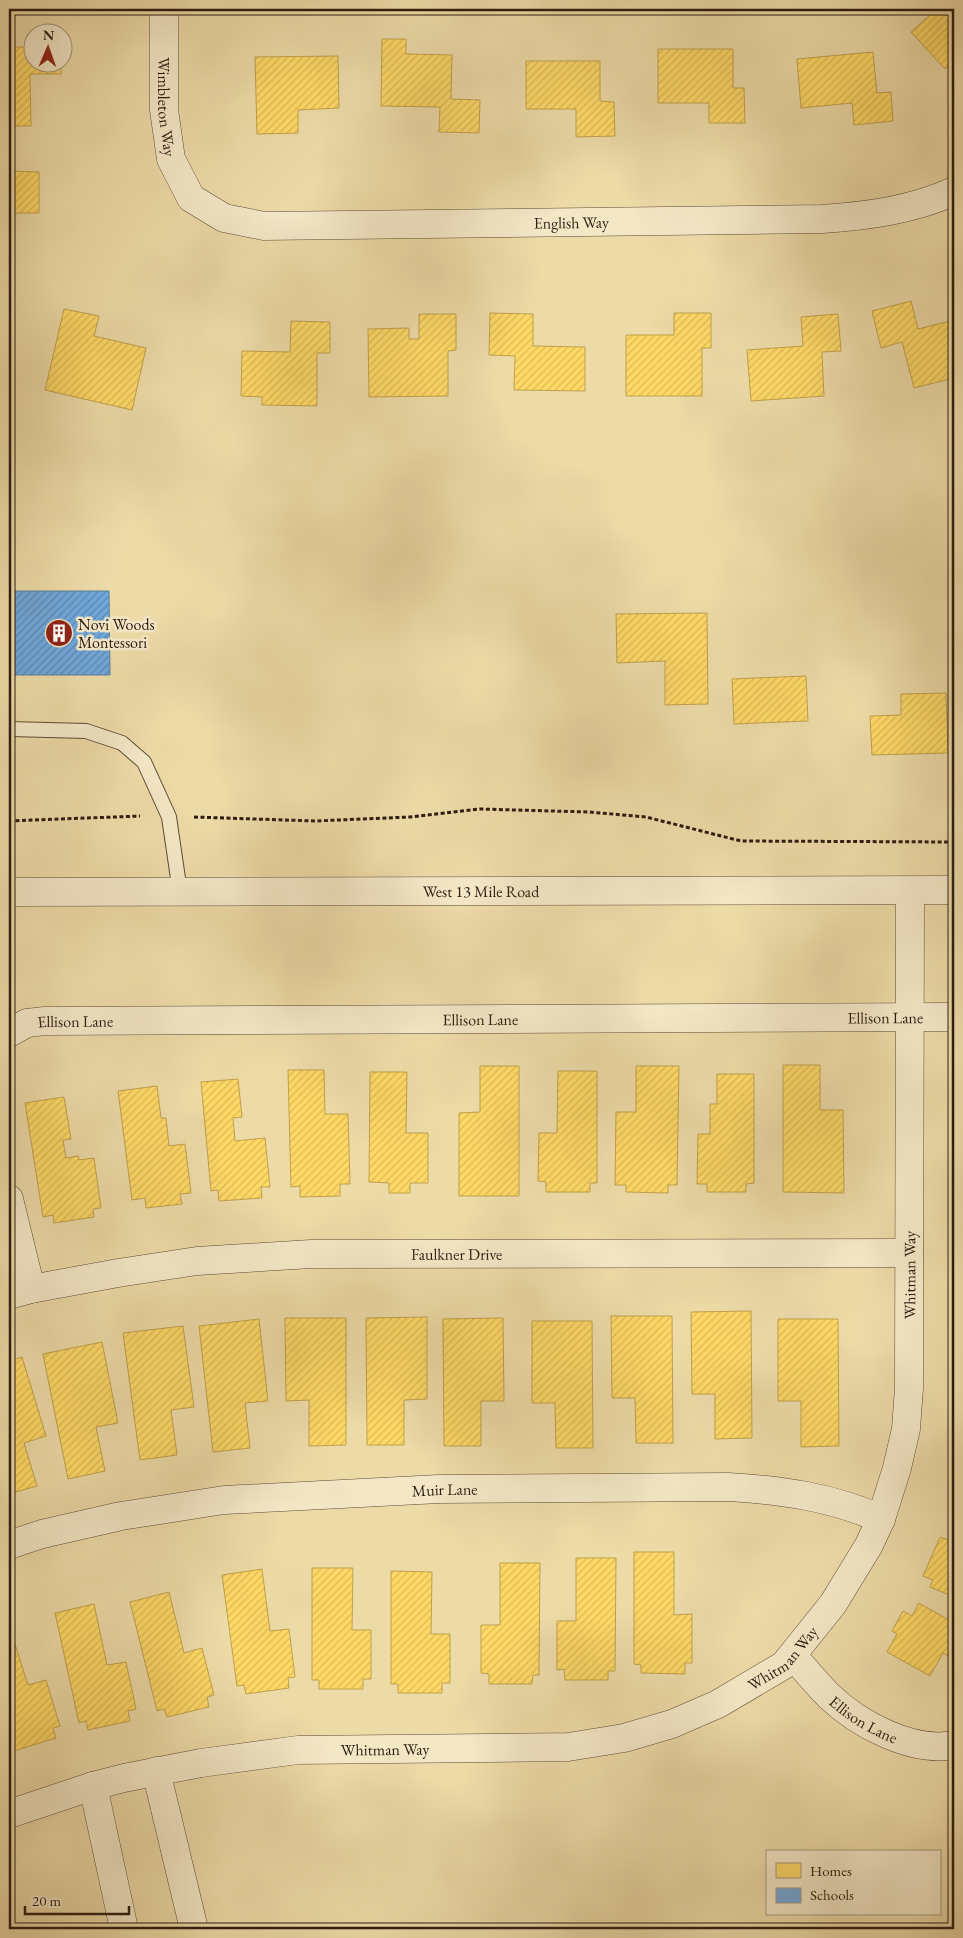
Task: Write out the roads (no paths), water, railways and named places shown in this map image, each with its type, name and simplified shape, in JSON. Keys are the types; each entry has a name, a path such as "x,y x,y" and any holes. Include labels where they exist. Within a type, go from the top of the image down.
{"street":[{"name":"Wimbleton Way","path":"164,9 164,110 171,159 191,198"},
{"name":"English Way","path":"191,198 224,218 264,226 822,219 863,216 903,208 954,191"},
{"name":"West 13 Mile Road","path":"9,892 954,890"},
{"name":"Whitman Way","path":"9,1814 93,1786 156,1771 298,1750 568,1748 624,1738 672,1724 718,1704 784,1665 793,1656 834,1604 869,1545 881,1519 897,1468 906,1429 908,1408 910,891"},
{"name":"Ellison Lane","path":"9,1033 27,1023 45,1021 954,1016"},
{"path":"9,1199 20,1292"},
{"name":"Faulkner Drive","path":"20,1292 118,1273 198,1261 311,1254 908,1253"},
{"name":"Muir Lane","path":"9,1544 42,1534 121,1516 224,1500 439,1489 728,1487 764,1489 814,1497 859,1509 881,1519"},
{"name":"Ellison Lane","path":"793,1656 830,1697 864,1722 888,1735 913,1743 932,1746 954,1745"},
{"path":"156,1771 194,1929"},
{"path":"93,1786 124,1929"}],"lane":[{"path":"9,729 86,731 122,744 144,762 169,817 180,892"}],"place":[{"name":"Novi Woods Montessori","path":"59,633"}]}
